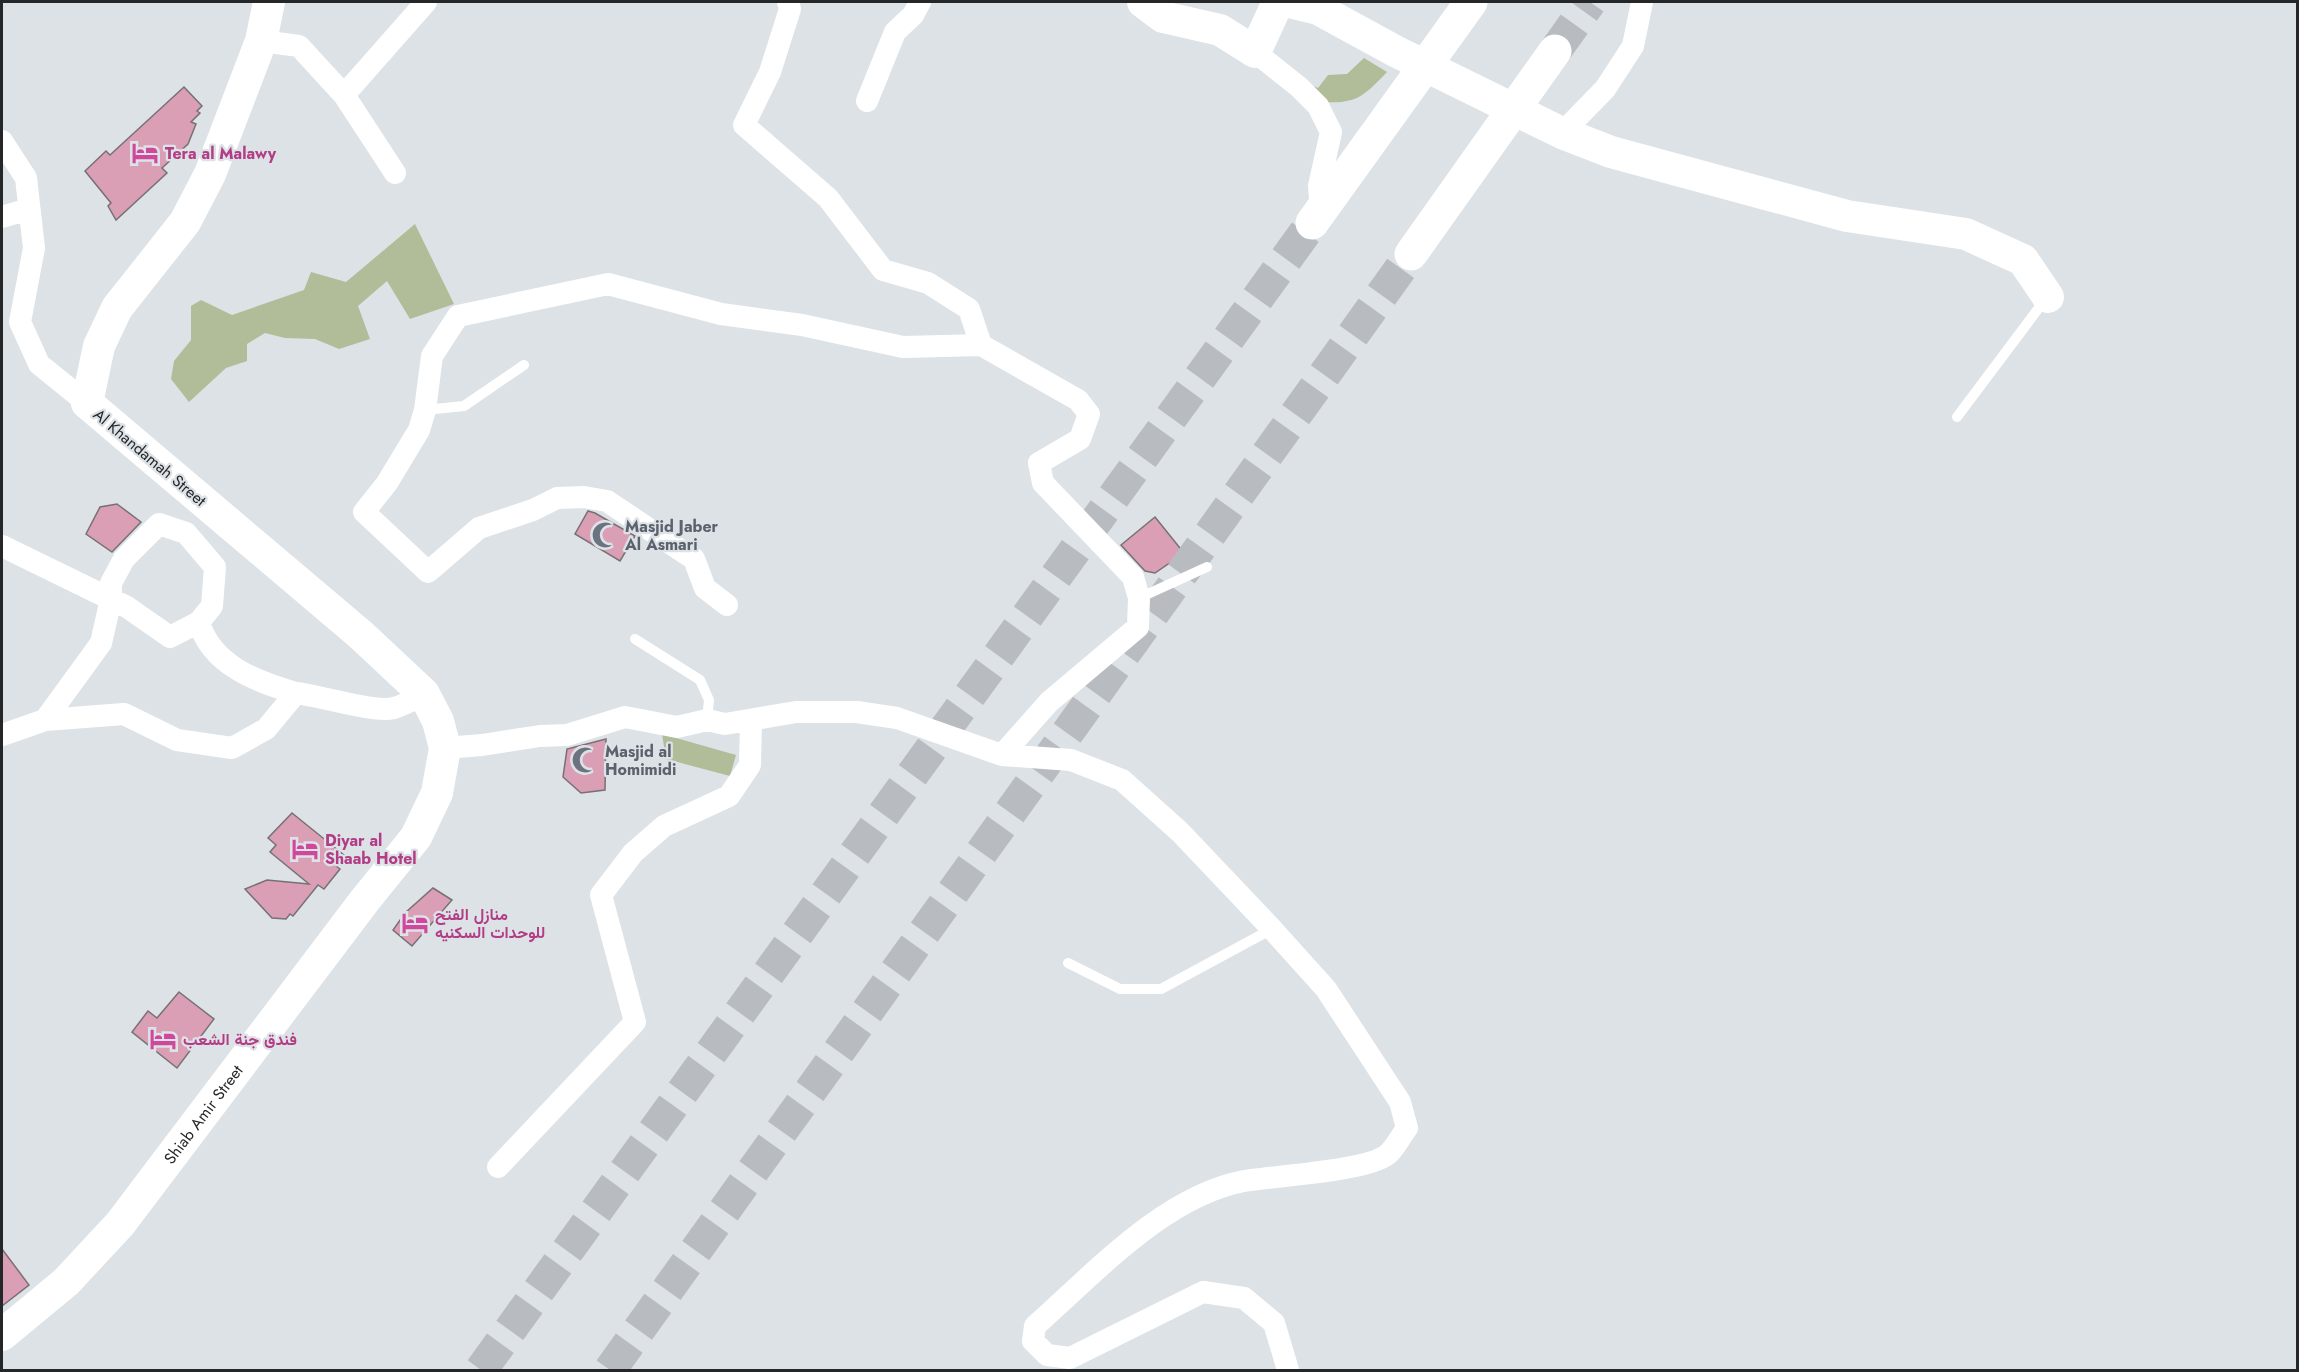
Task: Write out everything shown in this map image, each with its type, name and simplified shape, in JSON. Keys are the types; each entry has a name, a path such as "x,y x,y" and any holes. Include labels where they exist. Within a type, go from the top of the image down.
{"main road":[{"path":"1316,216 1471,2"},
{"path":"1411,254 1555,51"}],"street":[{"name":"Al Khandamah Street","path":"269,2 261,41 210,174 185,222 117,308 99,346 87,403 361,635 424,694 438,721 445,748"},
{"path":"344,95 426,2"},
{"path":"788,2 790,9 771,72 744,125 828,198 883,270 928,283 969,309 981,345"},
{"path":"867,101 895,32 913,15 920,2"},
{"path":"1143,2 1164,17 1220,30 1255,52 1299,87 1318,106 1331,132 1319,186 1316,216"},
{"path":"1255,52 1278,2"},
{"path":"1289,2 1318,9 1395,51 1562,133 1611,152 1847,216 1966,234 2023,260 2048,297"},
{"path":"1562,133 1605,88 1633,46 1642,2"},
{"path":"261,41 298,46 344,95 395,173"},
{"path":"2,141 26,178 34,248 20,322 39,364 87,403"},
{"path":"2,217 29,209"},
{"path":"727,605 705,588 693,559 607,501 584,497 557,498 533,510 478,528 428,572 364,512 387,483 419,430 425,410 432,356 458,316 608,284 721,314 802,325 903,347 981,345 1078,400 1089,414 1080,439 1039,463 1043,483 1133,577 1139,598 1138,627 1049,702 1002,755"},
{"path":"2,546 111,599 170,637 199,622 212,606 215,567 186,532 159,524 124,560 111,583 111,599 101,643 45,720"},
{"path":"199,622 204,638 223,659 258,682 296,693 322,696 368,708 393,708 424,694"},
{"path":"2,735 45,720 124,714 177,740 232,748 266,729 296,693"},
{"path":"445,748 482,746 540,736 567,735 625,717 677,727 707,720 725,724 796,712 857,712 897,718 1002,755 1071,760 1122,780 1180,832 1326,989 1400,1102 1407,1128 1387,1155 1366,1164 1242,1181 1195,1198 1146,1229 1044,1318 1035,1326 1033,1341 1047,1354 1070,1358 1203,1292 1244,1298 1274,1323 1288,1371"},
{"path":"498,1167 635,1022 601,895 633,853 664,826 729,796 750,765 751,720"},
{"name":"Shiab Amir Street","path":"2,1335 66,1282 120,1224 365,900 416,837 437,793 445,748"}],"lane":[{"path":"1957,417 2048,297"},
{"path":"425,410 464,406 524,365"},
{"path":"1139,598 1207,567"},
{"path":"635,639 700,680 709,700 707,720"},
{"path":"1068,963 1120,989 1161,988 1272,929"}],"green space":[{"path":"1364,58 1387,72 1359,97 1344,102 1323,102 1313,86 1318,88 1328,75 1347,74"},
{"path":"415,224 454,304 410,319 387,281 358,306 370,339 339,349 315,339 285,338 265,333 247,344 247,361 226,368 189,402 171,379 174,361 191,340 191,306 201,300 232,315 304,290 311,272 346,282"},
{"path":"662,734 736,755 730,776 666,759"}],"building":[{"name":"Tera al Malawy","path":"184,87 202,106 197,111 200,113 191,122 196,124 188,144 162,168 167,173 116,220 108,206 111,203 85,171 106,151 110,155"},
{"path":"117,504 141,522 112,552 86,534 100,507"},
{"name":"Masjid Jaber Al Asmari","path":"588,511 635,536 620,561 575,534"},
{"path":"1155,517 1184,553 1155,573 1145,571 1121,545"},
{"name":"Masjid al Homimidi","path":"606,739 605,790 581,793 563,777 567,749"},
{"name":"Diyar al Shaab Hotel","path":"292,813 344,855 335,865 340,869 324,889 318,885 293,916 290,914 286,919 272,918 245,889 267,880 309,884 270,852 276,845 268,838"},
{"name":"منازل الفتح للوحدات السكنيه","path":"433,888 452,900 412,946 393,930 405,913"},
{"path":"179,992 214,1019 177,1068 132,1032 148,1011 157,1018"},
{"path":"2,1249 29,1285 2,1306"}],"tunnel":[{"path":"1555,51 1590,2"},
{"path":"481,1370 1312,223"},
{"path":"610,1370 1411,254"}],"place":[{"name":"Tera al Malawy","path":"145,153"},
{"name":"Masjid Jaber Al Asmari","path":"605,535"},
{"name":"Masjid al Homimidi","path":"585,760"},
{"name":"Diyar al Shaab Hotel","path":"305,849"},
{"name":"منازل الفتح للوحدات السكنيه","path":"415,923"},
{"name":"فندق جنة الشعب","path":"163,1039"}]}
